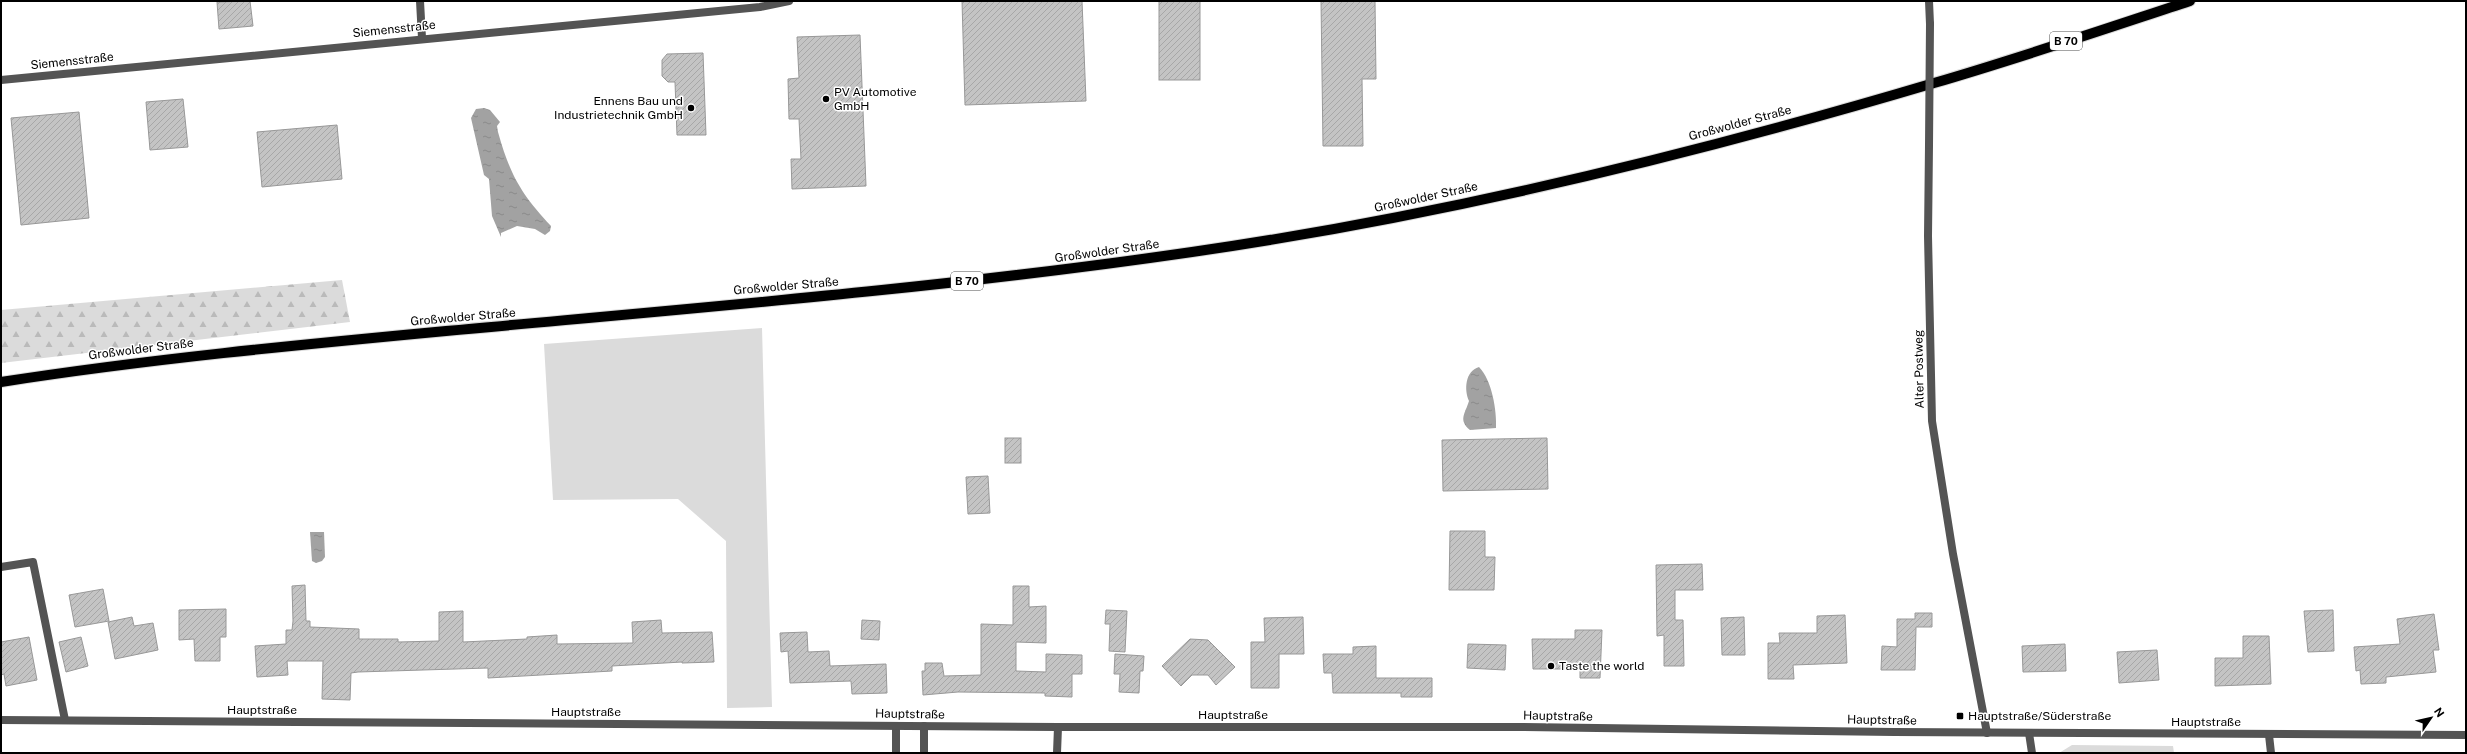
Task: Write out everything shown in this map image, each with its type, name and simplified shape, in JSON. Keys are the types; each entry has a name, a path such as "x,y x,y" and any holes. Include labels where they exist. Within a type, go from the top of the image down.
{"main road":[{"name":"Großwolder Straße","path":"1,382 81,369 246,350 1016,276 1198,251 1374,221 1564,181 1765,130 1942,81 2190,1"}],"street":[{"path":"420,1 422,38"},
{"name":"Siemensstraße","path":"1,80 422,38 760,7 789,1"},
{"name":"Alter Postweg","path":"1929,1 1928,236 1932,421 1953,554 1988,733"},
{"path":"1,567 33,562 65,720"},
{"name":"Hauptstraße","path":"1,720 1058,727 1524,727 2029,734 2466,735"},
{"path":"896,726 896,753"},
{"path":"924,726 924,753"},
{"path":"1057,753 1058,727"},
{"path":"2029,734 2032,753"},
{"path":"2269,734 2271,753"}],"green space":[{"path":"342,280 350,322 1,363 1,310"},
{"path":"762,328 772,707 727,708 726,541 678,499 553,500 544,344"},
{"path":"2072,745 2173,746 2174,753 2059,753"}],"water":[{"path":"484,108 490,110 500,122 497,126 502,147 512,172 524,194 551,226 550,231 545,235 535,229 517,226 501,233 501,237 492,216 489,179 484,175 471,118 476,109"},
{"path":"1479,367 1484,373 1493,396 1496,413 1496,428 1470,430 1463,420 1469,401 1466,386 1471,372"},
{"path":"310,532 324,532 325,557 322,561 316,563 312,561"}],"building":[{"path":"250,1 253,26 219,29 217,2"},
{"path":"962,1 1082,1 1086,101 965,105"},
{"path":"1159,1 1200,1 1200,80 1159,80"},
{"path":"1321,1 1375,1 1376,79 1362,79 1363,146 1323,146"},
{"name":"PV Automotive GmbH","path":"860,35 866,186 792,189 791,159 801,159 799,119 789,119 788,79 799,78 797,37"},
{"name":"Ennens Bau und Industrietechnik GmbH","path":"703,53 706,135 677,135 675,82 668,82 662,76 662,60 667,54"},
{"path":"183,99 188,147 150,150 146,102"},
{"path":"79,112 89,218 21,225 11,118"},
{"path":"337,125 342,179 262,187 257,132"},
{"path":"1005,438 1021,438 1021,463 1005,463"},
{"path":"1547,438 1548,489 1443,491 1442,440"},
{"path":"988,476 990,513 968,514 966,477"},
{"path":"1450,531 1485,531 1485,557 1495,557 1494,590 1449,590"},
{"path":"1702,564 1703,590 1675,590 1675,620 1683,620 1684,666 1664,666 1664,635 1657,636 1656,565"},
{"path":"305,585 306,621 310,621 310,627 359,629 359,639 398,639 398,642 439,641 439,612 463,611 463,642 527,639 527,637 557,635 557,644 633,643 632,622 661,620 662,633 712,632 714,662 682,662 612,666 612,671 488,678 488,668 358,672 351,673 350,700 322,699 323,661 287,661 288,675 257,677 255,646 286,644 286,630 292,630 293,621 292,586"},
{"path":"1013,586 1029,586 1029,607 1046,606 1046,643 1016,642 1016,671 1046,672 1046,654 1082,655 1082,674 1072,674 1072,697 1045,696 1045,693 958,692 923,695 922,671 925,671 925,663 942,663 944,676 981,675 981,624 1013,625"},
{"path":"103,589 109,621 75,627 69,595"},
{"path":"226,609 226,637 220,637 220,661 195,661 194,639 179,640 179,610"},
{"path":"1106,610 1127,611 1125,652 1109,651 1110,624 1105,624"},
{"path":"2333,610 2334,651 2308,652 2304,611"},
{"path":"1915,613 1932,613 1932,627 1916,627 1915,670 1881,670 1882,646 1897,647 1897,619 1915,619"},
{"path":"2434,614 2439,650 2433,650 2436,672 2386,677 2386,683 2361,684 2360,670 2356,671 2354,647 2400,644 2397,619"},
{"path":"1845,615 1847,663 1793,665 1794,679 1768,679 1768,643 1780,643 1779,633 1817,633 1817,616"},
{"path":"132,617 134,626 153,623 158,650 115,659 108,622"},
{"path":"1303,617 1304,654 1279,654 1279,688 1251,688 1251,642 1265,642 1264,618"},
{"path":"1744,617 1745,655 1722,655 1721,618"},
{"path":"862,620 880,621 879,640 861,639"},
{"path":"1575,630 1602,630 1600,678 1580,678 1580,669 1533,669 1532,639 1575,639"},
{"path":"807,632 808,652 829,651 830,666 886,664 887,693 852,694 851,681 790,683 788,651 781,652 780,633"},
{"path":"2243,636 2269,636 2271,684 2215,686 2215,658 2243,658"},
{"path":"29,637 37,680 6,686 4,674 1,675 1,642"},
{"path":"81,637 88,666 66,672 59,642"},
{"path":"1190,639 1208,640 1235,667 1216,685 1208,675 1192,675 1181,686 1162,666"},
{"path":"1468,644 1506,645 1505,670 1467,668"},
{"path":"2065,644 2066,671 2023,672 2022,646"},
{"path":"1376,646 1376,678 1432,678 1432,697 1401,697 1401,693 1333,693 1332,673 1324,673 1323,654 1353,654 1353,647"},
{"path":"2157,650 2159,680 2119,683 2117,652"},
{"path":"1115,654 1144,656 1143,671 1140,671 1139,693 1119,692 1120,674 1114,674"}],"place":[{"name":"PV Automotive GmbH","path":"826,99"},
{"name":"Ennens Bau und Industrietechnik GmbH","path":"691,108"},
{"name":"Taste the world","path":"1551,666"},
{"name":"Hauptstraße/Süderstraße","path":"1960,716"}]}
